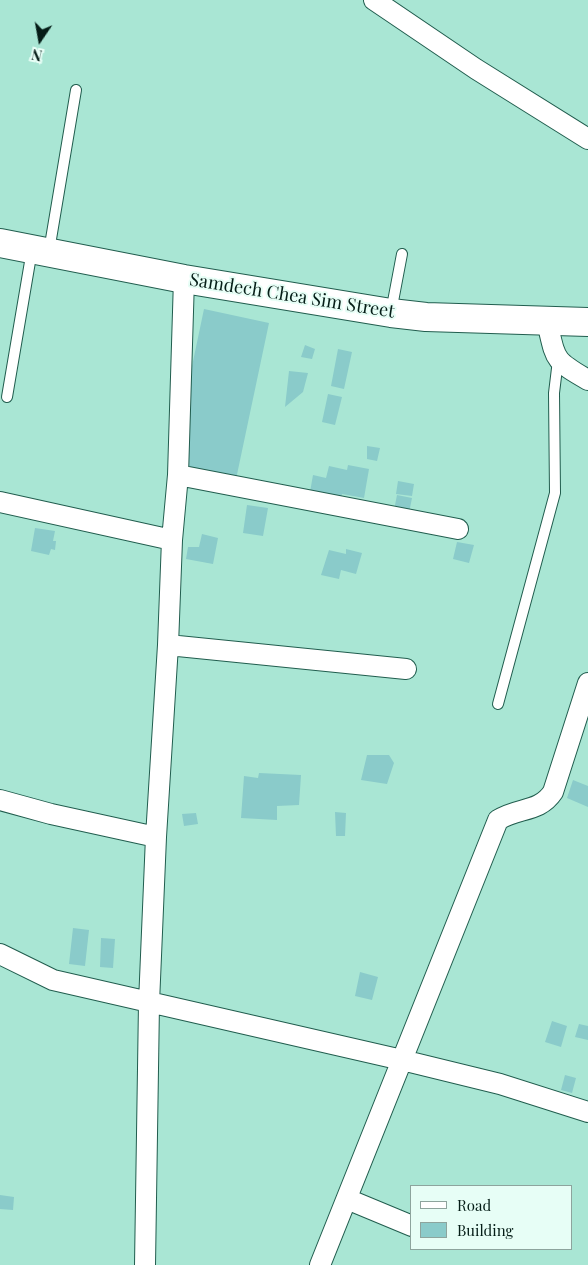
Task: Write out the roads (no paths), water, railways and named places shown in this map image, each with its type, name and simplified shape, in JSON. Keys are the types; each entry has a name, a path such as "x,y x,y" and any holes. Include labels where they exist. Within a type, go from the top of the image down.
{"street":[{"path":"374,0 476,69 588,139"},
{"name":"Samdech Chea Sim Street","path":"0,244 184,279 390,313 426,317 588,322"},
{"path":"145,1265 149,1003 172,540 178,475 184,279"},
{"path":"547,322 554,352 558,360 568,369 588,380"},
{"path":"178,475 458,529"},
{"path":"0,502 172,540"},
{"path":"168,645 406,669"},
{"path":"320,1265 498,820 508,814 532,808 547,801 553,792 588,683"},
{"path":"0,800 51,814 156,837"},
{"path":"0,954 53,980 500,1084 588,1112"},
{"path":"347,1198 410,1225"}],"lane":[{"path":"7,397 76,90"},
{"path":"390,313 402,254"},
{"path":"498,704 555,493 554,394 558,360"}]}
